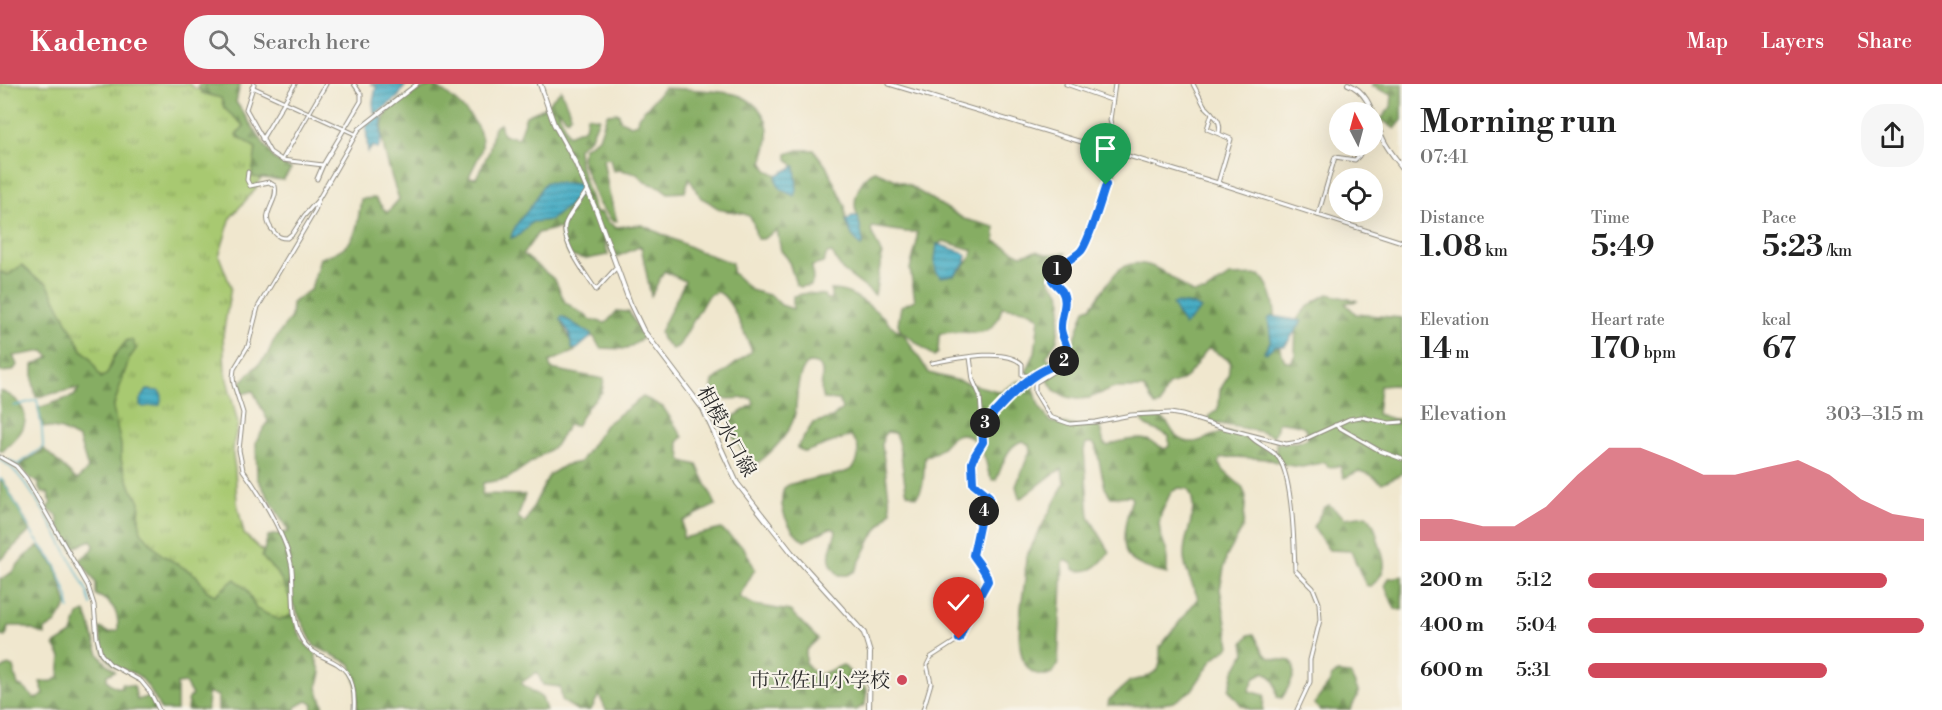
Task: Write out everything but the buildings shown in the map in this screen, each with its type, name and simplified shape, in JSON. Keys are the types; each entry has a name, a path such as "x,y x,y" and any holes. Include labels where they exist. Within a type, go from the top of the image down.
{"main road":[{"name":"相模水口線","path":"540,84 554,124 587,189 642,330 703,409 737,483 792,554 864,633 870,653 870,710"},
{"path":"1348,84 1361,92 1366,102"},
{"path":"1383,138 1402,167"}],"street":[{"path":"262,140 296,84"},
{"path":"282,160 326,84"},
{"path":"318,179 323,165 361,101 361,94 354,84"},
{"path":"248,172 247,180 250,186 269,182 275,186 276,192 267,220 272,230 282,238 287,238 318,200 355,134 417,84"},
{"path":"889,84 1218,183 1402,242"},
{"path":"1066,84 1111,100"},
{"path":"1115,84 1110,120 1118,153 1083,248 1052,277 1064,296 1061,331 1068,346 1069,356 1067,363 1035,383 1035,392 1050,417 1070,424 1131,415 1170,413 1286,444 1292,444 1349,419 1362,417 1389,423 1402,422"},
{"path":"1193,84 1204,105 1218,120 1219,134"},
{"path":"323,165 282,160 270,152 246,109 253,85 285,103 355,134"},
{"path":"1212,114 1207,129 1231,139 1218,183"},
{"path":"1317,215 1335,157 1355,160 1358,156"},
{"path":"587,189 565,224 566,237 582,269 596,290 617,267"},
{"path":"318,200 315,211 258,307 248,346 234,369 233,377 243,413 239,445 240,461 277,527 287,553 291,567 299,634 314,651 344,668 353,686 354,710"},
{"path":"932,363 978,355 1007,356 1023,364 1022,375 1035,376"},
{"path":"982,425 1035,376 1069,356"},
{"path":"923,710 931,683 927,665 931,657 959,639 968,617 988,584 988,576 973,555 980,522 989,496 973,483 972,463 983,442 980,396 973,380 970,357"},
{"path":"1335,424 1380,451 1402,459"},
{"path":"1249,435 1278,456 1289,492 1295,570 1313,588 1319,603 1320,620 1310,660 1310,682 1297,710"},
{"path":"0,457 16,466 26,478 80,570 91,594 102,654 110,664 141,681 150,692 159,710"}],"green space":[{"path":"0,84 189,84 196,89 224,94 242,117 258,146 263,175 254,191 231,217 219,256 231,287 223,335 225,371 238,424 232,449 237,502 244,534 280,567 291,591 291,618 281,625 202,595 136,533 107,397 0,281"},
{"path":"199,84 240,84 236,102 274,159 291,169 283,180 252,177 256,148 236,135 244,126 224,108 221,98 202,93"},
{"path":"1373,84 1402,84 1402,120 1395,129 1383,120 1383,117 1391,107 1392,95 1372,86"},
{"path":"434,85 468,113 480,132 481,151 469,177 476,178 489,152 494,128 500,124 503,135 518,138 526,116 542,109 561,90 571,115 567,119 557,108 568,135 585,128 587,116 599,118 591,137 578,148 579,162 595,213 601,212 615,227 642,225 732,263 732,272 751,290 772,296 781,305 793,309 793,296 807,293 824,295 826,299 831,299 831,290 853,295 905,336 929,373 1001,392 1018,381 1032,382 1039,406 1050,422 1077,426 1096,425 1100,428 1104,444 1108,446 1138,439 1147,440 1165,449 1169,446 1169,436 1146,426 1142,422 1144,417 1161,418 1166,421 1174,434 1185,441 1196,442 1229,432 1242,435 1276,453 1276,443 1298,442 1308,438 1304,427 1300,425 1278,422 1273,436 1210,421 1209,416 1217,410 1219,405 1220,390 1228,377 1230,361 1209,348 1188,375 1168,385 1160,405 1155,406 1144,388 1114,388 1089,398 1078,399 1067,397 1054,390 1046,377 1065,367 1085,309 1091,307 1120,269 1130,265 1149,265 1159,269 1192,293 1205,292 1229,276 1260,275 1272,296 1278,341 1286,362 1291,362 1295,355 1296,322 1299,317 1310,305 1328,294 1358,301 1345,303 1356,314 1402,318 1402,387 1380,386 1377,414 1402,419 1402,474 1382,483 1369,474 1359,471 1344,478 1340,466 1328,467 1325,462 1302,467 1268,459 1221,458 1219,463 1224,471 1242,487 1246,496 1243,527 1226,558 1220,589 1230,646 1213,659 1192,690 1174,702 1149,706 1108,705 1109,700 1130,681 1145,678 1158,670 1160,647 1198,598 1184,559 1193,505 1188,489 1179,488 1171,492 1161,514 1159,524 1167,551 1167,574 1140,565 1128,556 1124,543 1132,499 1130,496 1111,497 1105,488 1096,447 1093,443 1086,443 1084,450 1089,517 1110,552 1099,564 1086,571 1075,570 1071,563 1065,560 1063,562 1058,663 1054,671 1048,675 1031,671 1024,662 1019,634 1026,557 1064,484 1062,469 1019,498 1016,486 1030,451 1029,445 1023,441 1017,443 1009,451 996,480 993,480 979,446 969,436 960,434 950,438 941,449 925,456 923,484 916,497 907,493 900,448 895,433 887,432 883,436 882,445 891,511 872,537 855,571 848,575 839,575 830,560 835,529 830,528 804,541 785,518 782,503 784,488 790,484 847,472 852,469 858,459 857,444 850,436 805,452 797,448 813,423 832,418 842,409 839,400 823,399 820,367 808,363 804,369 799,382 794,418 783,438 755,465 749,462 732,434 730,419 754,404 752,398 719,399 712,389 713,381 752,351 725,297 716,292 707,297 680,344 672,349 662,339 660,332 685,281 664,271 651,296 641,246 614,258 600,228 608,255 587,259 570,256 562,240 560,228 538,233 523,254 555,280 565,302 592,320 606,323 617,311 629,312 643,338 627,349 600,348 594,337 566,321 565,317 561,320 575,351 549,362 551,369 604,379 602,392 588,406 576,426 568,425 555,446 507,479 483,483 482,494 525,495 518,517 525,523 549,475 565,465 580,462 605,425 643,397 663,407 683,437 678,442 682,461 697,465 716,505 683,521 683,538 721,529 744,548 755,569 739,597 754,605 790,611 818,639 806,650 806,664 817,676 843,665 867,690 865,705 856,710 606,710 599,695 591,710 577,710 562,701 560,687 543,685 537,672 521,683 542,698 546,710 357,710 357,687 351,664 314,646 279,576 262,557 268,536 289,532 257,478 256,442 268,421 253,391 242,394 241,382 267,356 273,342 291,317 292,303 311,289 320,258 342,249 353,237 361,199 375,198 387,213 399,199 384,149 383,122 391,108 397,103"},
{"path":"664,88 717,91 737,95 752,103 764,117 768,142 762,162 767,170 777,175 776,179 795,167 787,159 787,154 798,150 814,150 826,166 845,206 846,221 852,235 858,216 855,204 858,190 865,179 875,171 908,185 964,219 995,227 995,241 1021,255 1036,251 1046,254 1066,253 1049,276 1050,281 1060,292 1062,302 1057,340 1046,357 1054,363 1027,377 1026,372 1035,353 1039,318 1031,312 1022,310 1002,307 998,319 992,327 985,331 939,334 938,353 934,356 900,330 898,324 901,306 915,300 910,269 917,242 917,232 872,227 871,231 882,255 875,295 842,270 832,253 827,254 823,263 812,266 811,285 800,287 796,284 788,259 781,251 777,230 763,239 758,239 750,217 719,209 701,198 689,178 685,192 668,193 660,187 645,182 637,174 621,170 613,171 610,158 603,159 617,221 613,222 598,203 582,162 583,148 599,138 607,114 619,113 620,120 631,125 637,123 638,117","holes":["943,241 973,250 966,264 954,275 938,244"]},
{"path":"22,265 36,278 47,283 82,350 90,357 101,378 107,374 114,357 127,340 132,340 136,349 129,359 113,408 121,445 121,460 131,488 140,502 141,532 162,555 196,575 207,591 215,595 235,579 247,590 256,609 279,620 294,614 300,636 316,653 321,673 317,688 325,710 312,710 313,704 307,701 296,707 296,710 218,710 218,696 208,692 207,710 187,710 188,700 192,695 185,683 177,684 177,710 161,710 150,689 141,678 117,667 107,659 102,648 100,628 109,633 118,630 116,613 111,604 96,595 96,583 80,560 94,546 91,540 72,549 59,526 57,515 49,510 48,506 51,504 48,493 42,492 39,483 30,478 19,466 44,449 77,480 88,469 79,439 62,430 42,426 38,408 74,396 79,388 36,397 33,365 50,357 44,351 13,356 17,365 13,371 0,372 0,272 8,275"},
{"path":"0,391 16,400 25,416 23,428 3,451 0,451"},
{"path":"3,480 30,529 0,560 0,481"},
{"path":"1329,505 1345,518 1366,515 1373,523 1384,570 1371,586 1366,585 1351,551 1329,550 1313,527 1324,508"},
{"path":"39,546 56,567 67,605 56,623 45,630 45,635 22,626 8,626 5,637 0,636 0,578 12,572 25,556"},
{"path":"1402,576 1402,610 1395,609 1385,586 1389,578"},
{"path":"85,612 98,652 115,671 107,675 107,680 112,685 122,688 122,684 134,686 137,700 150,696 156,710 0,710 0,670 8,665 13,667 18,686 24,688 34,698 39,698 44,694 40,682 53,681 59,677 61,657 54,645 72,634 78,615"},
{"path":"1254,634 1266,656 1291,661 1294,670 1292,680 1282,698 1277,697 1275,682 1271,677 1264,672 1255,677 1249,691 1264,695 1263,710 1252,710 1242,706 1229,690 1234,671 1245,653 1243,643 1249,635"},
{"path":"1337,673 1350,674 1359,693 1350,710 1320,710 1314,704 1329,684 1332,676"}],"water":[{"path":"370,84 406,84 398,97 376,114 374,113 373,102 376,88 375,85"},
{"path":"382,114 381,140 378,149 373,146 368,152 366,126"},
{"path":"795,166 797,190 795,196 782,189 777,183 777,175"},
{"path":"546,182 581,184 583,189 551,220 532,222 519,235 511,238 517,223 531,207"},
{"path":"852,216 858,216 863,242 861,247 846,221"},
{"path":"937,244 966,255 966,263 954,275 941,277 938,274 935,262"},
{"path":"1172,304 1194,305 1201,309 1184,326"},
{"path":"1272,316 1302,321 1285,346 1274,346 1266,353 1264,352 1271,340 1268,319"},
{"path":"561,317 591,334 591,337 577,349 572,349 569,332 560,319"},
{"path":"147,390 159,391 162,396 160,405 143,407 140,405 140,400"}],"waterway":[{"path":"9,460 17,465 43,447 37,400 14,406"},
{"path":"0,460 11,468 36,499 87,591 91,605"},
{"path":"0,479 35,538 56,565 68,598 69,609"}],"place":[{"name":"市立佐山小学校","path":"902,680"}],"route":[{"path":"959,639 968,617 988,584 988,576 973,555 980,522 989,500 989,496 973,483 972,463 983,442 982,425 1030,379 1069,356 1068,346 1061,331 1064,296 1052,277 1083,248 1106,185"}]}
